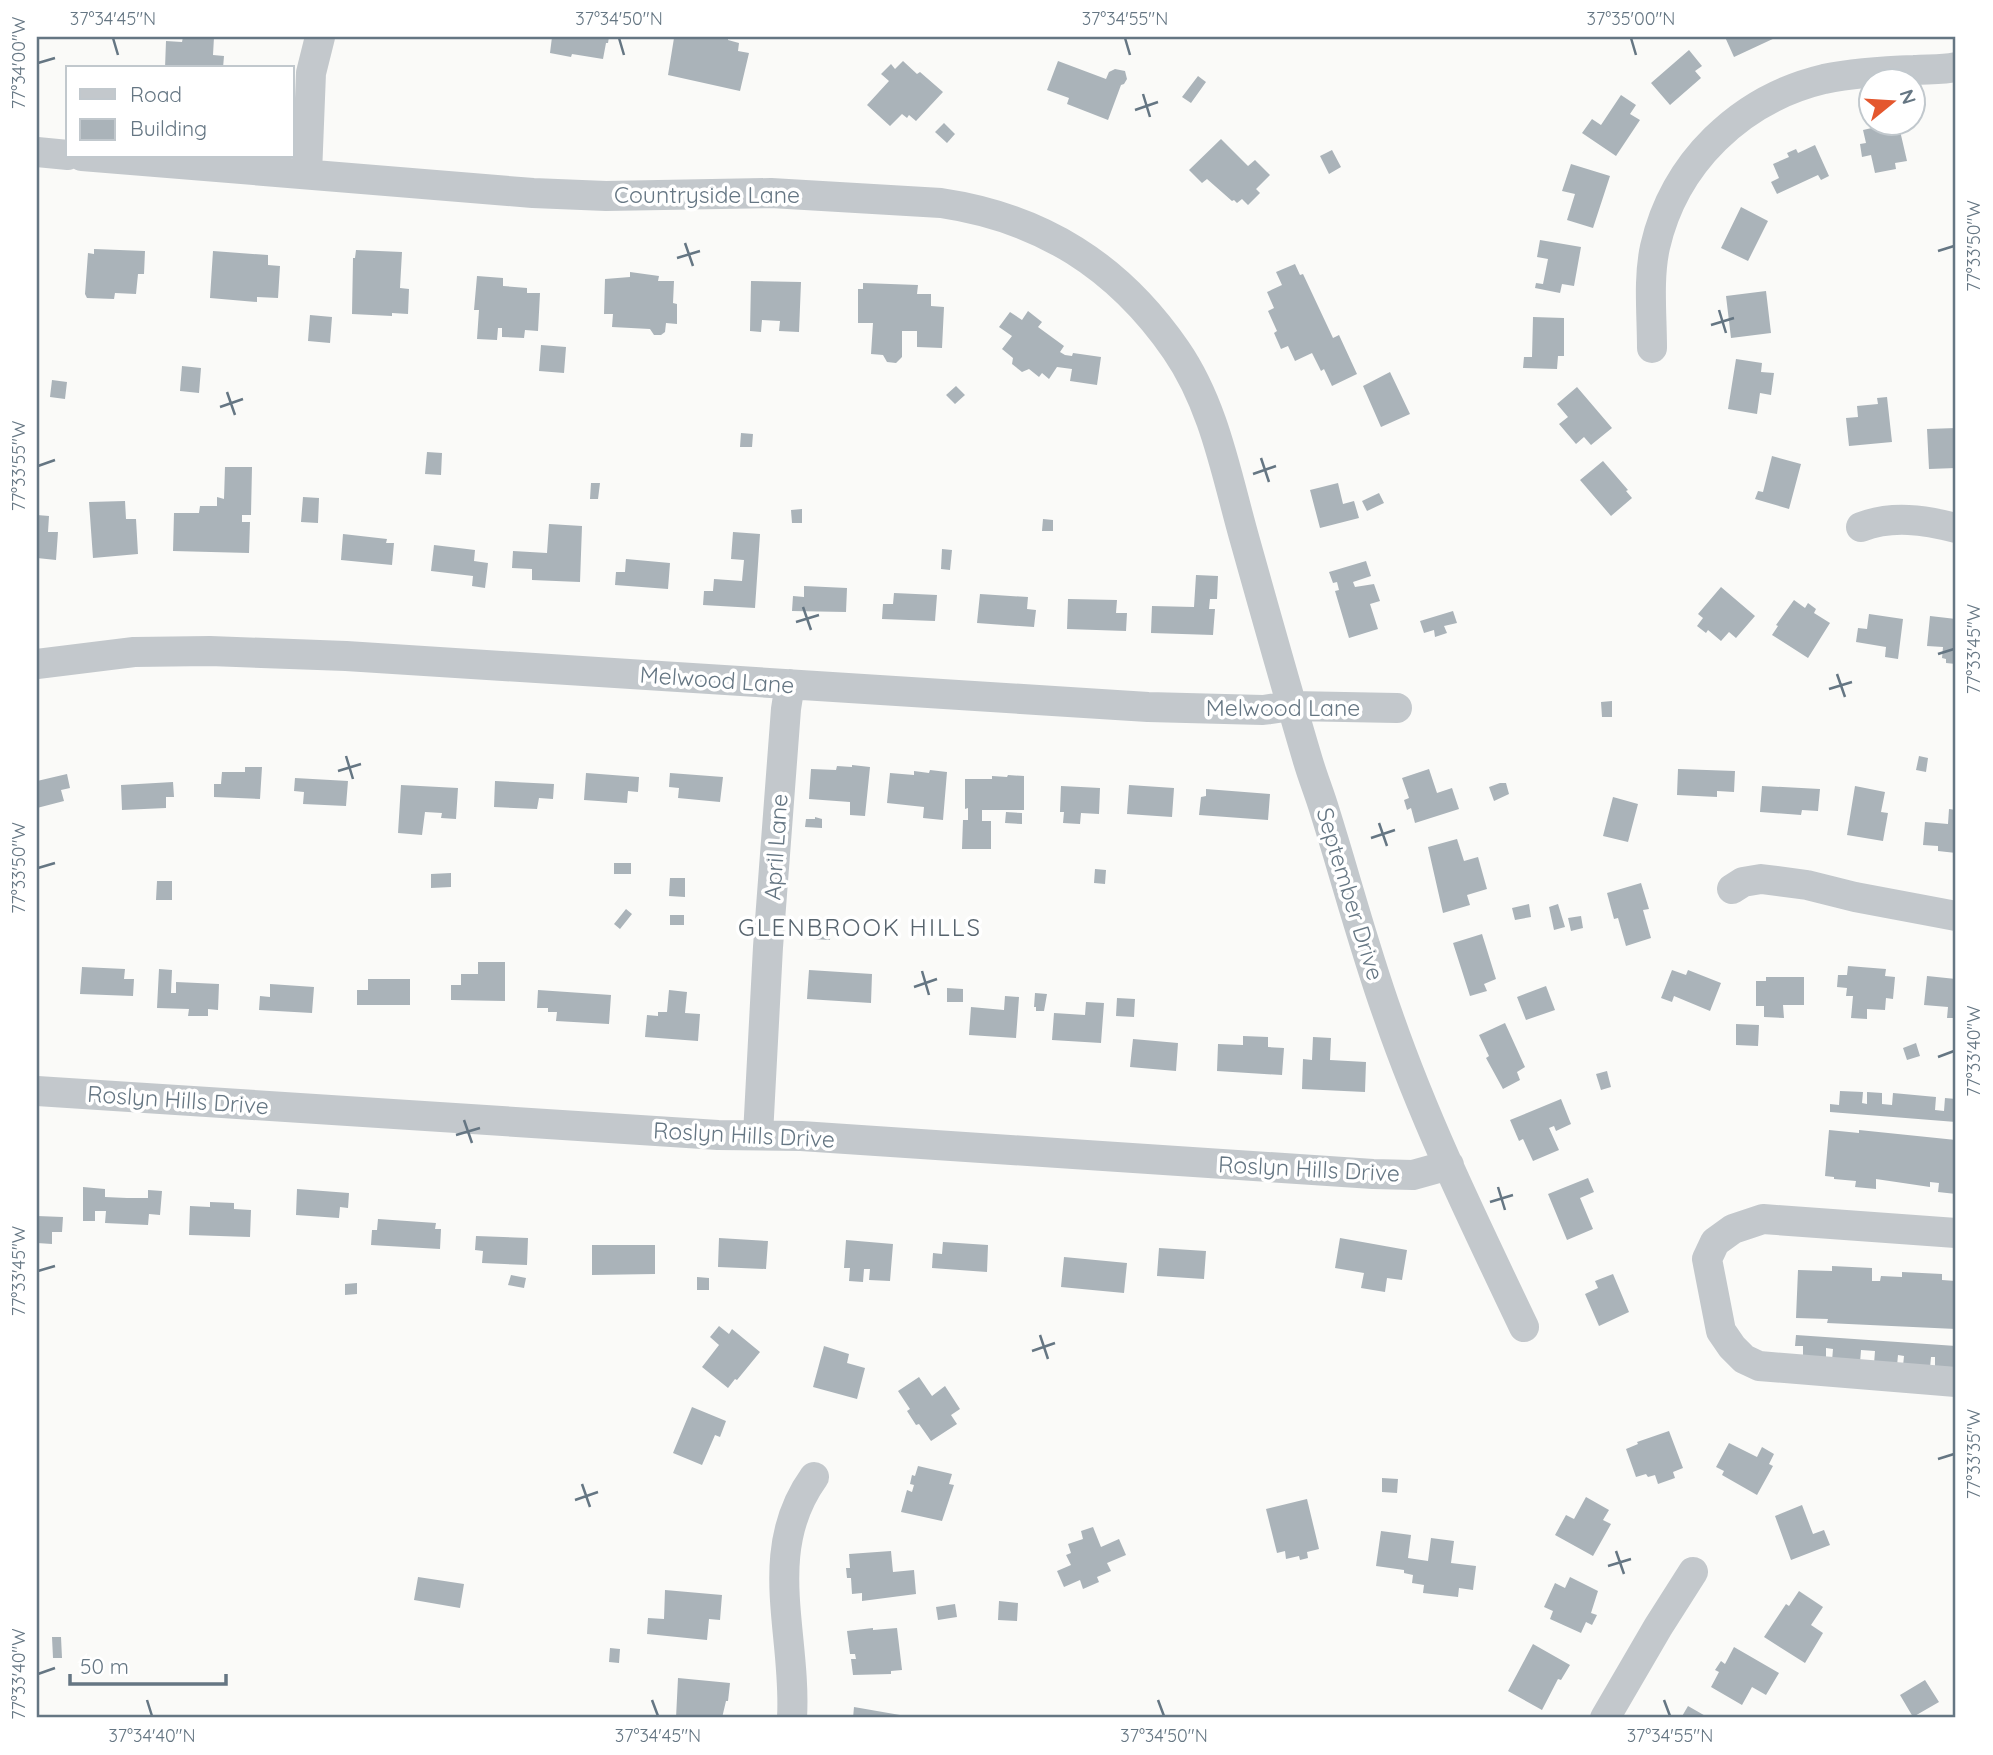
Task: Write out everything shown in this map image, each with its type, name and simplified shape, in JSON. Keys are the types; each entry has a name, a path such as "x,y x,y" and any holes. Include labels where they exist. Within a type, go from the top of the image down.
{"street":[{"path":"307,174 312,73 320,37"},
{"path":"1652,348 1652,275 1655,247 1667,207 1684,174 1722,130 1775,97 1823,80 1869,72 1956,67"},
{"path":"37,152 66,155"},
{"name":"Countryside Lane","path":"107,158 533,193 606,196 771,193 846,196 941,203 1009,219 1056,239 1087,258 1120,283 1137,301 1154,320 1190,374 1203,400 1220,447"},
{"name":"September Drive","path":"1220,447 1355,917 1388,1016 1427,1117 1524,1327"},
{"path":"1861,527 1891,518 1938,523 1956,528"},
{"name":"Melwood Lane","path":"37,664 134,652 211,651 346,656 1148,707 1263,710 1293,706 1397,708"},
{"name":"April Lane","path":"758,1135 768,947 790,684"},
{"path":"1732,889 1743,882 1761,879 1807,885 1956,916"},
{"name":"Roslyn Hills Drive","path":"37,1091 1373,1174 1413,1175 1449,1165"},
{"path":"1956,1233 1763,1219 1733,1229 1715,1242 1707,1258 1721,1331 1732,1348 1744,1359 1759,1366 1956,1382"},
{"path":"792,1718 794,1694 783,1567 785,1543 801,1494 814,1477"},
{"path":"1605,1718 1693,1572"}],"building":[{"path":"183,37 214,37 213,55 224,56 223,66 165,66 166,41 182,42"},
{"path":"552,37 609,37 603,59 550,53"},
{"path":"728,37 728,40 739,43 738,51 749,53 740,91 668,75 674,38"},
{"path":"1725,37 1777,37 1734,57"},
{"path":"1689,50 1702,66 1695,71 1701,78 1670,105 1651,83"},
{"path":"903,61 943,92 916,121 909,115 907,118 902,114 890,126 867,105 889,81 881,74 891,64 895,69"},
{"path":"1058,61 1106,79 1109,72 1115,69 1125,71 1127,79 1121,85 1108,120 1067,104 1069,98 1047,90"},
{"path":"1198,76 1206,82 1191,103 1182,97"},
{"path":"1621,95 1636,105 1630,114 1640,120 1616,156 1582,133 1592,119 1601,125"},
{"path":"944,123 955,134 947,143 935,132"},
{"path":"1864,136 1901,136 1907,161 1895,163 1896,169 1875,173 1871,155 1862,157 1860,144 1866,143"},
{"path":"1221,139 1248,166 1255,160 1270,175 1256,189 1260,193 1248,205 1242,199 1237,203 1232,201 1207,179 1202,183 1189,170"},
{"path":"1815,145 1829,176 1821,180 1818,175 1777,194 1771,182 1779,178 1773,164 1789,157 1787,153 1796,149 1798,153"},
{"path":"1332,150 1341,167 1329,174 1320,156"},
{"path":"1571,164 1610,176 1593,228 1567,220 1575,194 1562,191"},
{"path":"1741,207 1768,221 1748,261 1721,248"},
{"path":"1540,240 1581,247 1574,286 1562,284 1560,293 1535,288 1536,283 1543,284 1548,259 1537,257"},
{"path":"94,249 145,251 144,274 138,274 136,294 115,293 114,299 87,298 88,253 94,254"},
{"path":"356,250 402,252 400,288 409,289 408,314 352,314 353,258"},
{"path":"213,251 268,255 268,265 280,266 278,298 257,297 257,302 210,298"},
{"path":"1295,264 1300,275 1303,274 1333,338 1339,335 1357,374 1332,386 1312,353 1295,361 1288,346 1281,349 1274,333 1277,331 1268,311 1274,308 1267,292 1282,285 1276,272"},
{"path":"630,272 659,276 658,281 674,281 673,303 677,304 677,324 666,323 665,332 661,335 654,335 650,329 612,327 613,314 604,314 605,279 630,277"},
{"path":"477,276 503,278 503,286 527,288 527,293 540,293 538,331 525,330 524,338 502,337 502,328 498,328 497,340 477,339 479,310 474,310"},
{"path":"751,281 801,282 799,332 779,331 780,321 762,320 761,332 750,331"},
{"path":"863,283 918,285 917,294 931,294 931,306 944,307 942,348 917,347 917,331 902,331 902,357 896,363 887,362 883,355 871,354 873,323 858,323 858,289 863,289"},
{"path":"1766,291 1771,333 1731,338 1726,296"},
{"path":"1028,311 1042,322 1038,327 1064,346 1060,352 1072,356 1073,353 1101,357 1097,385 1070,381 1072,369 1057,367 1049,379 1042,373 1039,377 1029,369 1022,372 1012,364 1013,358 1002,349 1012,336 999,327 1010,312 1022,320"},
{"path":"310,315 332,317 330,343 308,341"},
{"path":"1533,317 1564,318 1564,356 1558,356 1557,369 1523,368 1524,357 1532,357"},
{"path":"541,345 566,347 564,373 539,371"},
{"path":"1736,359 1762,363 1761,372 1774,373 1771,395 1760,393 1757,414 1728,409"},
{"path":"182,366 201,368 199,393 180,391"},
{"path":"1390,372 1410,414 1381,427 1363,386"},
{"path":"52,380 67,382 65,399 50,397"},
{"path":"956,386 965,395 955,404 946,395"},
{"path":"1577,387 1612,428 1591,445 1584,437 1576,444 1559,424 1568,417 1557,404"},
{"path":"1887,397 1892,442 1849,446 1846,418 1858,417 1857,406 1878,404 1877,398"},
{"path":"1956,428 1956,468 1929,469 1927,429"},
{"path":"741,433 753,434 752,447 740,447"},
{"path":"427,452 442,453 441,475 425,474"},
{"path":"1772,456 1801,464 1789,509 1755,499 1758,491 1763,492"},
{"path":"1603,461 1632,498 1611,516 1580,480"},
{"path":"225,467 252,467 251,515 242,515 242,522 250,522 249,553 173,551 174,513 199,513 200,506 217,506 217,497 224,499"},
{"path":"591,483 600,483 598,499 590,499"},
{"path":"1338,483 1343,504 1354,501 1359,518 1320,528 1310,490"},
{"path":"1379,493 1384,503 1367,511 1362,501"},
{"path":"303,497 319,498 318,523 301,522"},
{"path":"125,501 126,519 136,519 138,554 93,558 89,502"},
{"path":"802,509 802,523 792,523 791,510"},
{"path":"37,515 49,516 48,532 58,532 56,560 37,558"},
{"path":"1043,519 1053,520 1053,531 1042,531"},
{"path":"549,524 582,526 580,582 532,580 532,569 512,568 513,551 547,553"},
{"path":"733,532 760,534 755,608 703,605 704,591 713,591 714,579 742,581 744,560 731,559"},
{"path":"343,534 387,539 386,543 394,543 392,565 341,560"},
{"path":"434,545 475,550 474,561 488,563 485,588 472,586 473,576 431,571"},
{"path":"942,549 952,550 950,570 941,569"},
{"path":"626,559 670,563 668,589 615,585 616,572 625,572"},
{"path":"1366,561 1371,576 1353,582 1355,587 1374,584 1380,601 1370,604 1378,629 1349,638 1335,591 1339,590 1337,582 1333,583 1329,572"},
{"path":"1196,575 1218,576 1217,599 1210,599 1209,609 1215,609 1213,635 1151,633 1152,606 1194,607"},
{"path":"804,586 847,588 846,612 792,611 793,596 804,597"},
{"path":"1721,587 1755,616 1736,638 1729,632 1721,641 1708,630 1706,633 1697,626 1703,618 1698,614"},
{"path":"894,593 937,595 935,621 882,619 883,604 893,604"},
{"path":"980,594 1028,597 1027,609 1036,610 1034,627 977,623"},
{"path":"1068,599 1117,600 1116,613 1127,613 1126,631 1067,629"},
{"path":"1794,600 1805,608 1808,603 1816,609 1814,613 1830,623 1808,658 1772,635"},
{"path":"1453,611 1457,623 1444,626 1447,633 1435,637 1434,630 1424,633 1420,621"},
{"path":"1869,614 1903,619 1898,659 1885,657 1886,647 1856,642 1858,628 1867,629"},
{"path":"1930,616 1956,619 1956,664 1946,663 1946,659 1942,658 1943,647 1927,646"},
{"path":"1612,701 1612,717 1602,717 1601,702"},
{"path":"1919,756 1928,758 1926,772 1916,770"},
{"path":"837,766 870,767 865,816 850,815 850,802 809,799 811,769 836,770"},
{"path":"245,767 262,767 260,799 214,797 214,784 221,784 222,772 245,772"},
{"path":"1429,769 1437,793 1452,788 1459,809 1415,823 1411,808 1407,810 1404,800 1409,798 1402,778"},
{"path":"1678,769 1735,771 1734,792 1717,791 1717,797 1677,795"},
{"path":"930,770 947,772 943,820 923,818 924,807 887,803 890,773 914,775 914,771 929,773"},
{"path":"586,773 639,777 638,792 628,791 627,803 584,800"},
{"path":"670,773 723,777 720,802 678,798 679,788 669,787"},
{"path":"67,774 70,788 61,790 64,801 37,808 37,781"},
{"path":"992,776 1024,776 1024,810 982,810 982,821 991,821 991,849 962,849 963,820 968,820 968,808 965,809 965,779 992,779"},
{"path":"295,778 348,781 346,806 303,804 304,792 294,791"},
{"path":"495,781 554,784 553,799 539,798 537,809 494,807"},
{"path":"173,782 174,797 166,797 166,808 122,810 121,785"},
{"path":"1506,783 1509,794 1494,801 1489,787"},
{"path":"401,785 458,788 456,819 441,818 442,813 425,812 422,835 398,833"},
{"path":"1129,785 1174,788 1172,817 1127,814"},
{"path":"1061,786 1100,788 1099,814 1081,813 1080,824 1063,823 1064,812 1060,812"},
{"path":"1762,786 1820,789 1818,811 1802,810 1801,815 1760,812"},
{"path":"1855,786 1885,792 1881,812 1888,813 1883,841 1847,835"},
{"path":"1206,789 1270,794 1268,820 1199,815 1201,797 1206,796"},
{"path":"1613,797 1638,804 1628,842 1603,836"},
{"path":"1949,809 1956,810 1956,853 1938,851 1938,846 1923,845 1925,822 1948,824"},
{"path":"1006,812 1022,813 1022,824 1005,823"},
{"path":"806,819 822,819 822,828 805,827"},
{"path":"1457,839 1464,861 1478,857 1487,889 1467,895 1470,905 1443,913 1428,847"},
{"path":"614,863 631,863 631,874 614,874"},
{"path":"1095,869 1106,870 1105,884 1094,883"},
{"path":"451,873 451,887 431,888 431,874"},
{"path":"670,878 685,878 685,897 669,896"},
{"path":"157,881 172,881 172,900 156,900"},
{"path":"1641,883 1649,909 1643,910 1651,938 1626,946 1618,918 1614,919 1607,893"},
{"path":"1529,904 1531,917 1515,920 1512,908"},
{"path":"1558,904 1565,927 1554,930 1549,907"},
{"path":"626,909 632,914 620,929 614,924"},
{"path":"670,915 684,915 684,925 670,925"},
{"path":"1581,916 1583,928 1571,931 1568,918"},
{"path":"813,924 831,925 830,940 812,939"},
{"path":"1482,934 1496,979 1484,984 1487,991 1470,996 1453,943"},
{"path":"478,962 505,962 505,1001 451,1000 451,985 461,985 461,974 478,974"},
{"path":"1848,966 1886,969 1885,976 1895,977 1893,999 1886,998 1885,1010 1867,1009 1867,1019 1851,1018 1853,996 1846,996 1847,988 1837,987 1838,975 1847,975"},
{"path":"82,967 125,969 124,979 134,979 133,996 80,994"},
{"path":"159,969 172,970 171,993 176,993 176,982 219,984 218,1010 208,1009 208,1016 188,1016 189,1009 157,1008"},
{"path":"809,970 872,974 871,1003 807,999"},
{"path":"1672,970 1686,975 1688,970 1721,983 1710,1011 1674,996 1672,1002 1661,998"},
{"path":"1927,976 1956,979 1956,1018 1947,1018 1948,1007 1924,1005"},
{"path":"1766,977 1804,977 1804,1005 1783,1005 1784,1018 1764,1017 1764,1006 1756,1006 1756,981 1766,981"},
{"path":"368,979 410,979 410,1005 357,1005 357,990 368,990"},
{"path":"270,984 314,987 312,1013 259,1010 260,996 270,997"},
{"path":"1546,986 1555,1010 1526,1020 1517,997"},
{"path":"947,988 963,989 963,1002 947,1002"},
{"path":"538,990 611,995 609,1024 556,1021 557,1012 548,1012 548,1008 537,1008"},
{"path":"669,990 687,992 685,1013 700,1014 698,1041 645,1037 647,1015 658,1016 658,1012 667,1012"},
{"path":"1035,993 1047,994 1044,1011 1036,1011 1034,1007"},
{"path":"1005,996 1019,997 1016,1038 969,1035 971,1007 1004,1010"},
{"path":"1117,998 1135,999 1134,1017 1116,1016"},
{"path":"1086,1002 1104,1003 1101,1043 1052,1040 1054,1013 1085,1015"},
{"path":"1505,1023 1525,1067 1517,1072 1520,1080 1503,1089 1486,1058 1489,1056 1479,1035"},
{"path":"1736,1024 1759,1025 1758,1046 1736,1045"},
{"path":"1243,1036 1268,1037 1268,1047 1284,1048 1282,1075 1217,1071 1218,1044 1243,1045"},
{"path":"1313,1037 1331,1038 1330,1060 1366,1062 1365,1092 1302,1089 1303,1059 1312,1060"},
{"path":"1133,1039 1178,1043 1176,1071 1130,1067"},
{"path":"1916,1043 1920,1056 1907,1060 1903,1048"},
{"path":"1607,1071 1611,1087 1601,1090 1596,1074"},
{"path":"1840,1091 1863,1092 1862,1103 1867,1104 1867,1092 1882,1093 1882,1104 1892,1105 1893,1093 1936,1097 1935,1110 1944,1111 1945,1098 1956,1099 1956,1122 1830,1112 1830,1104 1839,1105"},
{"path":"1561,1099 1571,1124 1556,1131 1554,1126 1549,1128 1559,1150 1533,1161 1523,1139 1519,1141 1510,1120"},
{"path":"1829,1130 1859,1133 1859,1130 1956,1140 1956,1194 1938,1192 1939,1183 1930,1182 1930,1187 1876,1179 1876,1189 1855,1187 1856,1181 1825,1176"},
{"path":"1588,1178 1594,1192 1580,1198 1593,1229 1567,1240 1548,1194"},
{"path":"83,1187 105,1189 105,1197 148,1198 148,1190 162,1191 160,1215 149,1214 148,1225 105,1223 106,1211 95,1211 95,1221 83,1221"},
{"path":"297,1189 349,1193 348,1208 340,1207 339,1218 296,1215"},
{"path":"210,1202 234,1203 234,1209 251,1210 250,1237 189,1235 190,1206 210,1207"},
{"path":"37,1216 63,1217 62,1232 52,1232 52,1244 37,1243"},
{"path":"378,1219 436,1223 435,1229 441,1229 440,1249 371,1245 372,1230 377,1230"},
{"path":"476,1236 528,1238 527,1265 482,1263 483,1251 475,1250"},
{"path":"719,1238 768,1241 766,1269 718,1267"},
{"path":"1340,1238 1407,1250 1402,1280 1387,1278 1385,1292 1361,1288 1364,1273 1335,1268"},
{"path":"846,1240 893,1244 890,1281 869,1280 870,1269 864,1269 863,1282 849,1281 850,1268 844,1268"},
{"path":"943,1242 988,1245 987,1272 932,1268 933,1253 942,1254"},
{"path":"592,1245 655,1245 655,1274 592,1275"},
{"path":"1159,1248 1206,1251 1204,1279 1157,1276"},
{"path":"1064,1257 1127,1263 1124,1293 1061,1287"},
{"path":"1832,1266 1872,1268 1872,1281 1880,1281 1881,1276 1902,1277 1902,1272 1942,1274 1942,1280 1956,1281 1956,1329 1827,1323 1828,1319 1796,1318 1798,1270 1832,1271"},
{"path":"1613,1274 1629,1312 1599,1326 1585,1294 1598,1288 1595,1281"},
{"path":"511,1275 526,1278 524,1288 508,1285"},
{"path":"697,1277 709,1278 709,1290 697,1290"},
{"path":"357,1283 357,1294 345,1295 345,1284"},
{"path":"719,1326 729,1334 732,1329 760,1352 728,1388 702,1367 719,1345 710,1337"},
{"path":"1796,1335 1956,1346 1956,1370 1935,1368 1935,1357 1931,1357 1930,1368 1903,1366 1904,1356 1898,1355 1897,1366 1874,1364 1875,1351 1861,1350 1860,1363 1832,1361 1833,1349 1826,1348 1826,1360 1803,1359 1803,1346 1795,1346"},
{"path":"824,1346 849,1354 847,1363 865,1368 857,1399 813,1387"},
{"path":"919,1377 932,1396 945,1386 960,1409 951,1415 957,1424 931,1441 919,1424 916,1425 907,1411 910,1409 898,1391"},
{"path":"692,1407 726,1421 720,1437 715,1435 702,1465 673,1453"},
{"path":"1669,1431 1683,1468 1673,1472 1675,1478 1658,1484 1655,1475 1636,1477 1626,1449 1638,1444 1637,1442"},
{"path":"1729,1443 1757,1457 1762,1447 1774,1454 1769,1464 1773,1466 1757,1495 1722,1475 1724,1471 1716,1467"},
{"path":"918,1466 952,1474 949,1484 954,1485 942,1521 901,1512 907,1490 912,1492 912,1475 915,1476"},
{"path":"1382,1478 1398,1479 1397,1493 1382,1492"},
{"path":"1586,1497 1609,1510 1603,1520 1611,1524 1593,1556 1555,1535 1566,1515 1574,1519"},
{"path":"1307,1499 1319,1549 1307,1552 1308,1558 1300,1560 1299,1556 1286,1559 1285,1551 1277,1553 1266,1509"},
{"path":"1802,1505 1813,1534 1824,1530 1830,1545 1791,1560 1775,1516"},
{"path":"1093,1527 1101,1547 1119,1539 1126,1555 1107,1563 1111,1571 1097,1577 1099,1582 1083,1589 1080,1580 1064,1587 1057,1571 1071,1565 1066,1555 1071,1553 1068,1544 1083,1539 1081,1531"},
{"path":"1381,1531 1411,1535 1408,1558 1428,1561 1431,1538 1454,1541 1451,1563 1476,1566 1473,1590 1459,1588 1458,1597 1423,1593 1424,1585 1412,1583 1413,1575 1404,1573 1404,1570 1376,1566"},
{"path":"891,1551 893,1572 914,1570 916,1594 862,1601 862,1593 852,1594 851,1578 847,1578 846,1568 850,1568 849,1554"},
{"path":"418,1577 464,1584 460,1608 414,1600"},
{"path":"1570,1577 1598,1591 1591,1613 1597,1615 1592,1625 1586,1622 1581,1633 1550,1619 1553,1611 1544,1607 1555,1583 1565,1588"},
{"path":"665,1590 722,1595 720,1620 709,1619 707,1640 647,1634 648,1618 664,1619"},
{"path":"1799,1591 1823,1607 1811,1625 1823,1633 1805,1663 1764,1637 1786,1604 1789,1606"},
{"path":"999,1601 1018,1603 1017,1621 998,1620"},
{"path":"955,1604 957,1617 938,1620 936,1607"},
{"path":"897,1628 902,1670 891,1671 891,1674 853,1675 851,1659 856,1659 855,1654 850,1654 847,1631"},
{"path":"52,1637 61,1637 62,1658 53,1658"},
{"path":"1533,1644 1570,1665 1561,1680 1558,1679 1542,1710 1508,1691"},
{"path":"1734,1647 1779,1673 1766,1695 1752,1687 1742,1705 1711,1687 1719,1672 1715,1670 1721,1661 1725,1664"},
{"path":"610,1648 620,1649 619,1663 609,1662"},
{"path":"678,1678 730,1683 722,1718 676,1718"},
{"path":"1925,1680 1939,1702 1913,1717 1900,1695"},
{"path":"1688,1706 1709,1718 1681,1718"},
{"path":"854,1707 900,1715 899,1718 853,1718"}],"district":[{"name":"GLENBROOK HILLS","path":"860,928"}]}
